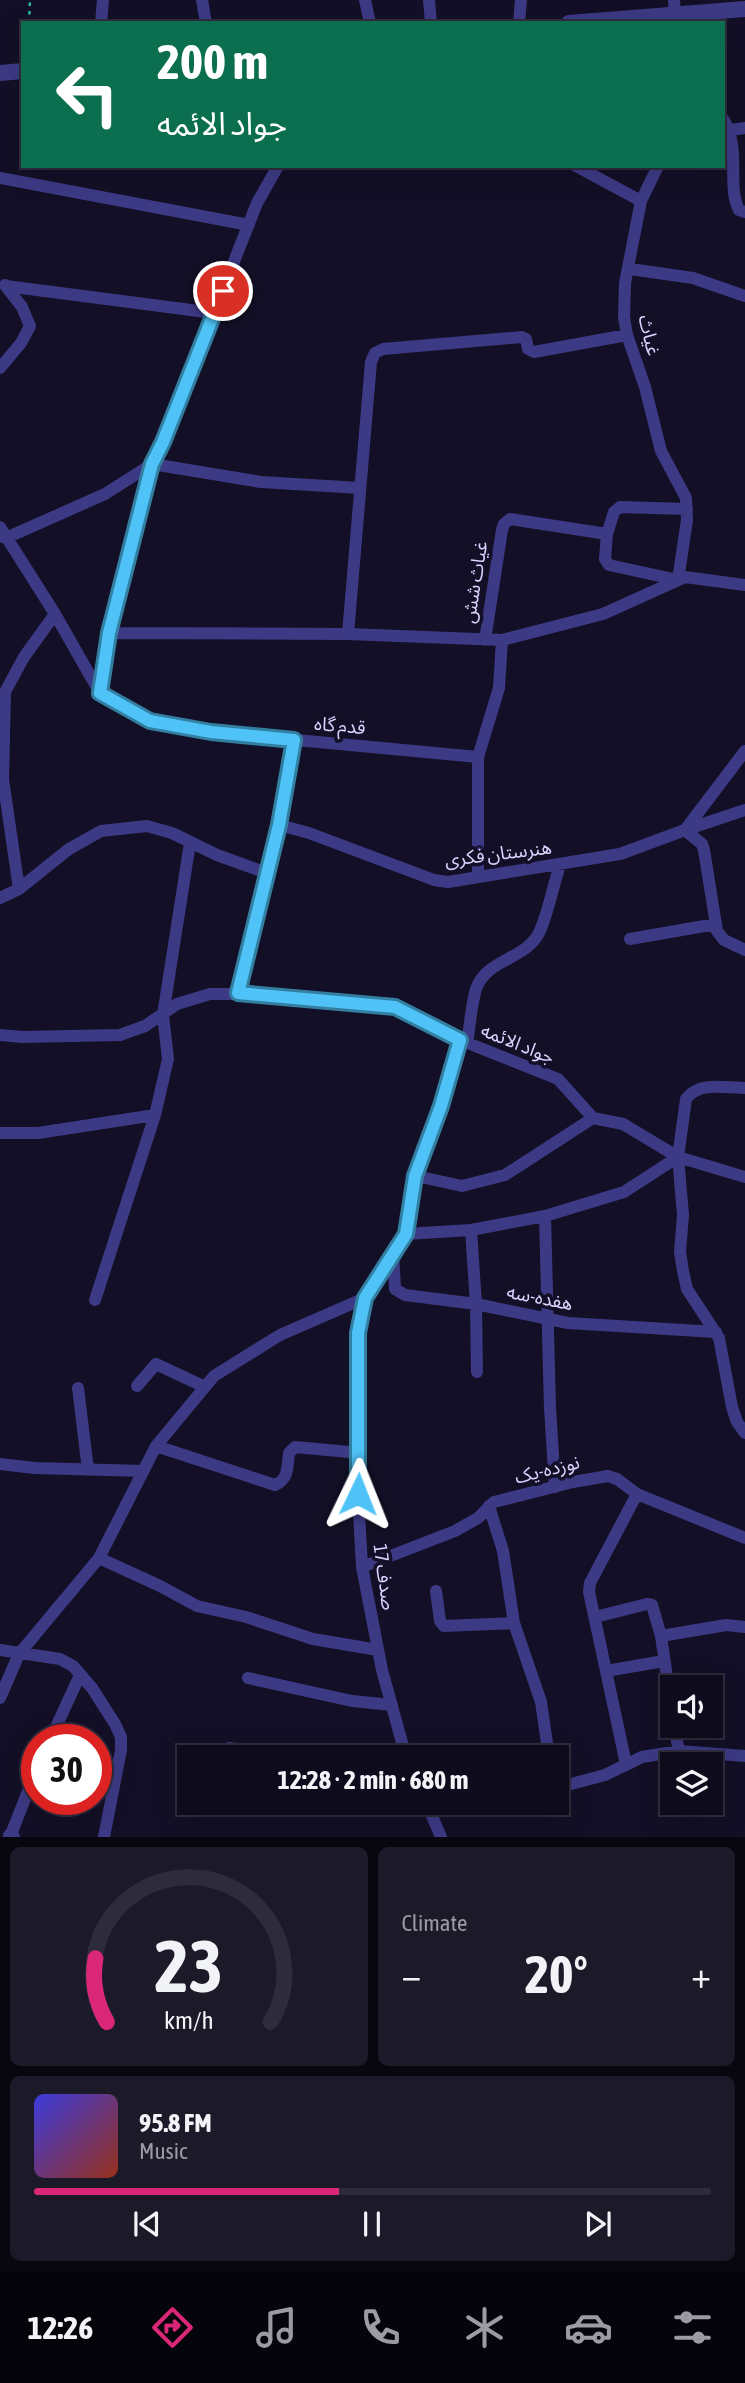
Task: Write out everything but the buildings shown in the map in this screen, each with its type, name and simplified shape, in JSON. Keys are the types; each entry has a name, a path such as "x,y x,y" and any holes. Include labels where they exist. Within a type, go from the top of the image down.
{"street":[{"path":"101,21 103,0"},
{"path":"202,0 206,21"},
{"path":"365,0 370,21"},
{"path":"429,0 431,21"},
{"path":"519,21 521,0"},
{"path":"582,21 675,7 716,17 745,9"},
{"path":"0,73 21,71"},
{"path":"745,128 726,125 735,166 734,200 739,210 745,212"},
{"path":"100,693 109,633 152,464 257,203 277,168"},
{"path":"580,168 641,201"},
{"name":"غیاث","path":"657,168 641,201 625,283 624,317 626,335 645,387 661,451 685,498 687,509"},
{"path":"0,178 249,225"},
{"path":"629,268 693,278 745,296"},
{"path":"3,284 214,313"},
{"path":"0,368 21,343 30,326 22,307 3,284"},
{"path":"348,634 371,362 375,353 383,349 522,337 526,339 528,349 534,352 626,335"},
{"path":"100,693 55,614 2,534 105,494 152,464 261,482 360,488"},
{"path":"620,507 687,509 678,580 609,565 605,559 607,534 614,512 620,507"},
{"name":"غیاث شش","path":"485,640 504,524 510,519 607,534"},
{"path":"109,633 348,634 502,640 603,614 685,577 745,584"},
{"path":"19,889 3,779 5,692 24,657 55,614"},
{"path":"478,877 478,757 499,688 502,640"},
{"name":"قدم گاه","path":"100,693 150,721 211,732 478,757"},
{"path":"238,993 279,825 294,740"},
{"path":"745,751 685,830 702,844 704,850 717,931 724,940 745,950"},
{"name":"هنرستان فکری","path":"279,825 309,833 434,880 448,882 620,854 745,810"},
{"path":"0,898 19,889 69,849 101,831 147,826 173,833 190,843 267,873"},
{"path":"95,1300 155,1115 167,1059 163,1014 190,843"},
{"name":"صدف 17","path":"403,1745 378,1650 362,1567 358,1494 358,1333 365,1298 406,1234 415,1176 464,1042 476,988 495,966 517,956 539,934 559,865"},
{"path":"630,939 716,924"},
{"name":"جواد الائمه","path":"0,1034 22,1037 120,1035 145,1026 177,1004 210,994 238,993 395,1007 464,1042 558,1079 593,1118"},
{"path":"745,1088 701,1087 691,1091 686,1099 678,1157 683,1215 680,1252 687,1289 716,1332 732,1407 737,1422 745,1433"},
{"path":"0,1133 38,1133 155,1115"},
{"path":"415,1176 462,1186 505,1175 593,1118 623,1124 678,1157 745,1177"},
{"path":"406,1234 471,1230 545,1216 624,1192 678,1157"},
{"path":"545,1216 555,1487"},
{"path":"471,1230 477,1372"},
{"name":"هفده-سه","path":"393,1253 395,1289 400,1293 476,1304 568,1323 716,1332"},
{"path":"0,1698 19,1654 99,1558 156,1446 214,1376 280,1335 365,1298"},
{"path":"137,1386 156,1364 205,1387"},
{"path":"78,1388 88,1470"},
{"path":"156,1446 275,1485 282,1482 286,1476 289,1453 295,1447 360,1453"},
{"path":"0,1464 34,1468 143,1471"},
{"name":"نوزده-یک","path":"362,1567 454,1531 478,1518 494,1502 608,1476 617,1479 637,1494 745,1538"},
{"path":"626,1764 589,1592 590,1583 637,1494"},
{"path":"489,1506 503,1552 514,1623 541,1702 547,1745"},
{"path":"99,1558 197,1606 247,1618 313,1639 378,1650"},
{"path":"436,1591 440,1622 444,1626 514,1623"},
{"path":"595,1617 652,1605 661,1636 666,1675"},
{"path":"661,1636 726,1625 745,1627"},
{"path":"0,1650 68,1662 92,1688 121,1737 121,1750 104,1837"},
{"path":"606,1671 664,1661"},
{"path":"57,1724 80,1675"},
{"path":"248,1678 352,1701 392,1705"},
{"path":"676,1738 678,1751"},
{"path":"569,1785 605,1775 642,1757 678,1751 745,1756"},
{"path":"0,1830 11,1837 21,1810"},
{"path":"432,1815 442,1837"}],"path":[{"path":"29,21 30,0"}],"route":[{"path":"223,291 152,464 109,633 100,693 150,721 211,732 294,740 279,825 238,993 395,1007 460,1040 441,1106 415,1176 406,1234 365,1298 358,1333 358,1494"}]}
